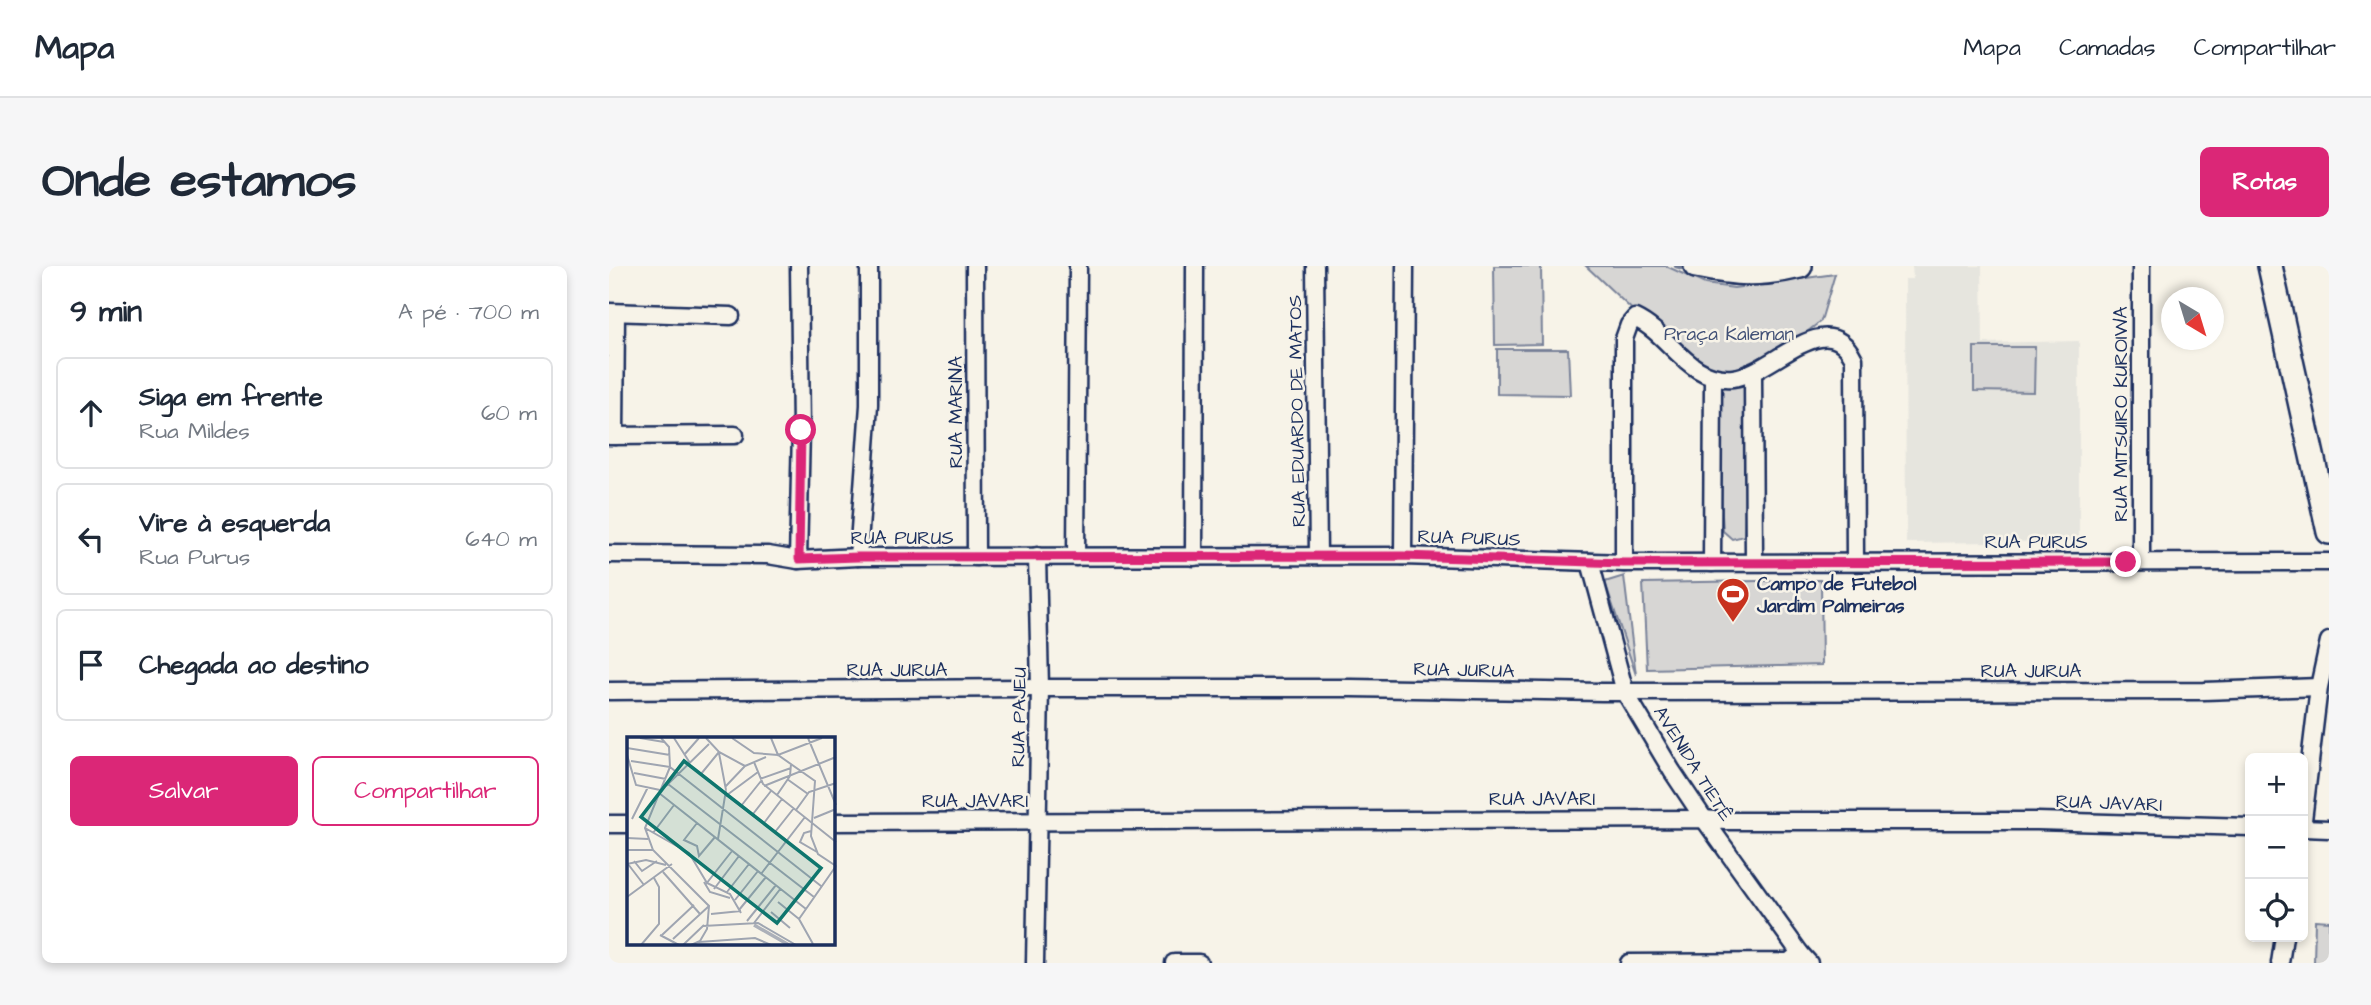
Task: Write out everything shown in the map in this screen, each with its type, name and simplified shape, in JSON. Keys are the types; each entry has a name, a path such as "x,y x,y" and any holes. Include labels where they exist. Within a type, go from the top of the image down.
{"street":[{"path":"799,266 799,559"},
{"path":"858,557 869,405 869,266"},
{"name":"RUA MARINA","path":"975,266 976,558"},
{"path":"1076,557 1077,266"},
{"path":"1194,557 1195,266"},
{"name":"RUA EDUARDO DE MATOS","path":"1315,266 1318,556"},
{"path":"1403,556 1405,266"},
{"path":"1696,266 1735,274 1777,272 1800,266"},
{"name":"RUA MITSUIRO KUROIWA","path":"2141,266 2141,562"},
{"path":"2270,266 2329,533"},
{"path":"731,316 613,313 612,436 735,435"},
{"path":"1623,563 1624,340 1629,325 1635,318 1649,325 1689,364 1713,378 1753,374 1813,337 1833,338 1848,348 1854,359 1855,562"},
{"path":"1753,374 1753,562"},
{"path":"1712,562 1713,378"},
{"name":"RUA PURUS","path":"609,554 768,555 799,559 1403,556 1623,563 2329,562"},
{"name":"RUA PAJEU","path":"1035,963 1040,688 1037,556"},
{"name":"AVENIDA TIETÊ","path":"1590,562 1625,692 1704,819 1797,960"},
{"path":"2304,816 2329,641"},
{"name":"RUA JURUA","path":"609,691 1040,688 1352,688 1625,692 2204,691 2322,698"},
{"name":"RUA JAVARI","path":"835,822 1704,819 2037,821 2245,827"},
{"path":"609,824 627,824"},
{"path":"2308,828 2329,829"},
{"path":"2280,963 2283,942"},
{"path":"1629,963 1797,960"},
{"path":"1174,963 1199,963"}],"shaded area":[{"path":"1912,266 1982,266 1983,343 2079,341 2079,541 1906,543 1905,279 1913,279"}],"green space":[{"path":"1494,266 1541,266 1542,344 1495,345"},
{"name":"Praça Kaleman","path":"1586,266 1666,266 1705,284 1734,288 1835,274 1821,321 1753,374 1744,536 1732,539 1723,531 1713,378 1680,355"},
{"path":"1974,347 2035,347 2034,392 1974,391"},
{"path":"1497,349 1568,349 1570,395 1497,394"},
{"path":"1624,576 1636,675 1605,582"},
{"name":"Campo de Futebol Jardim Palmeiras","path":"1821,580 1822,665 1647,669 1643,583"},
{"path":"2315,920 2329,921 2329,963 2314,963"}],"waterway":[{"path":"1676,266 1688,269"}],"place":[{"name":"Campo de Futebol Jardim Palmeiras","path":"1733,624"}],"route":[{"path":"801,430 799,559 1403,556 1623,563 2126,562"}]}
